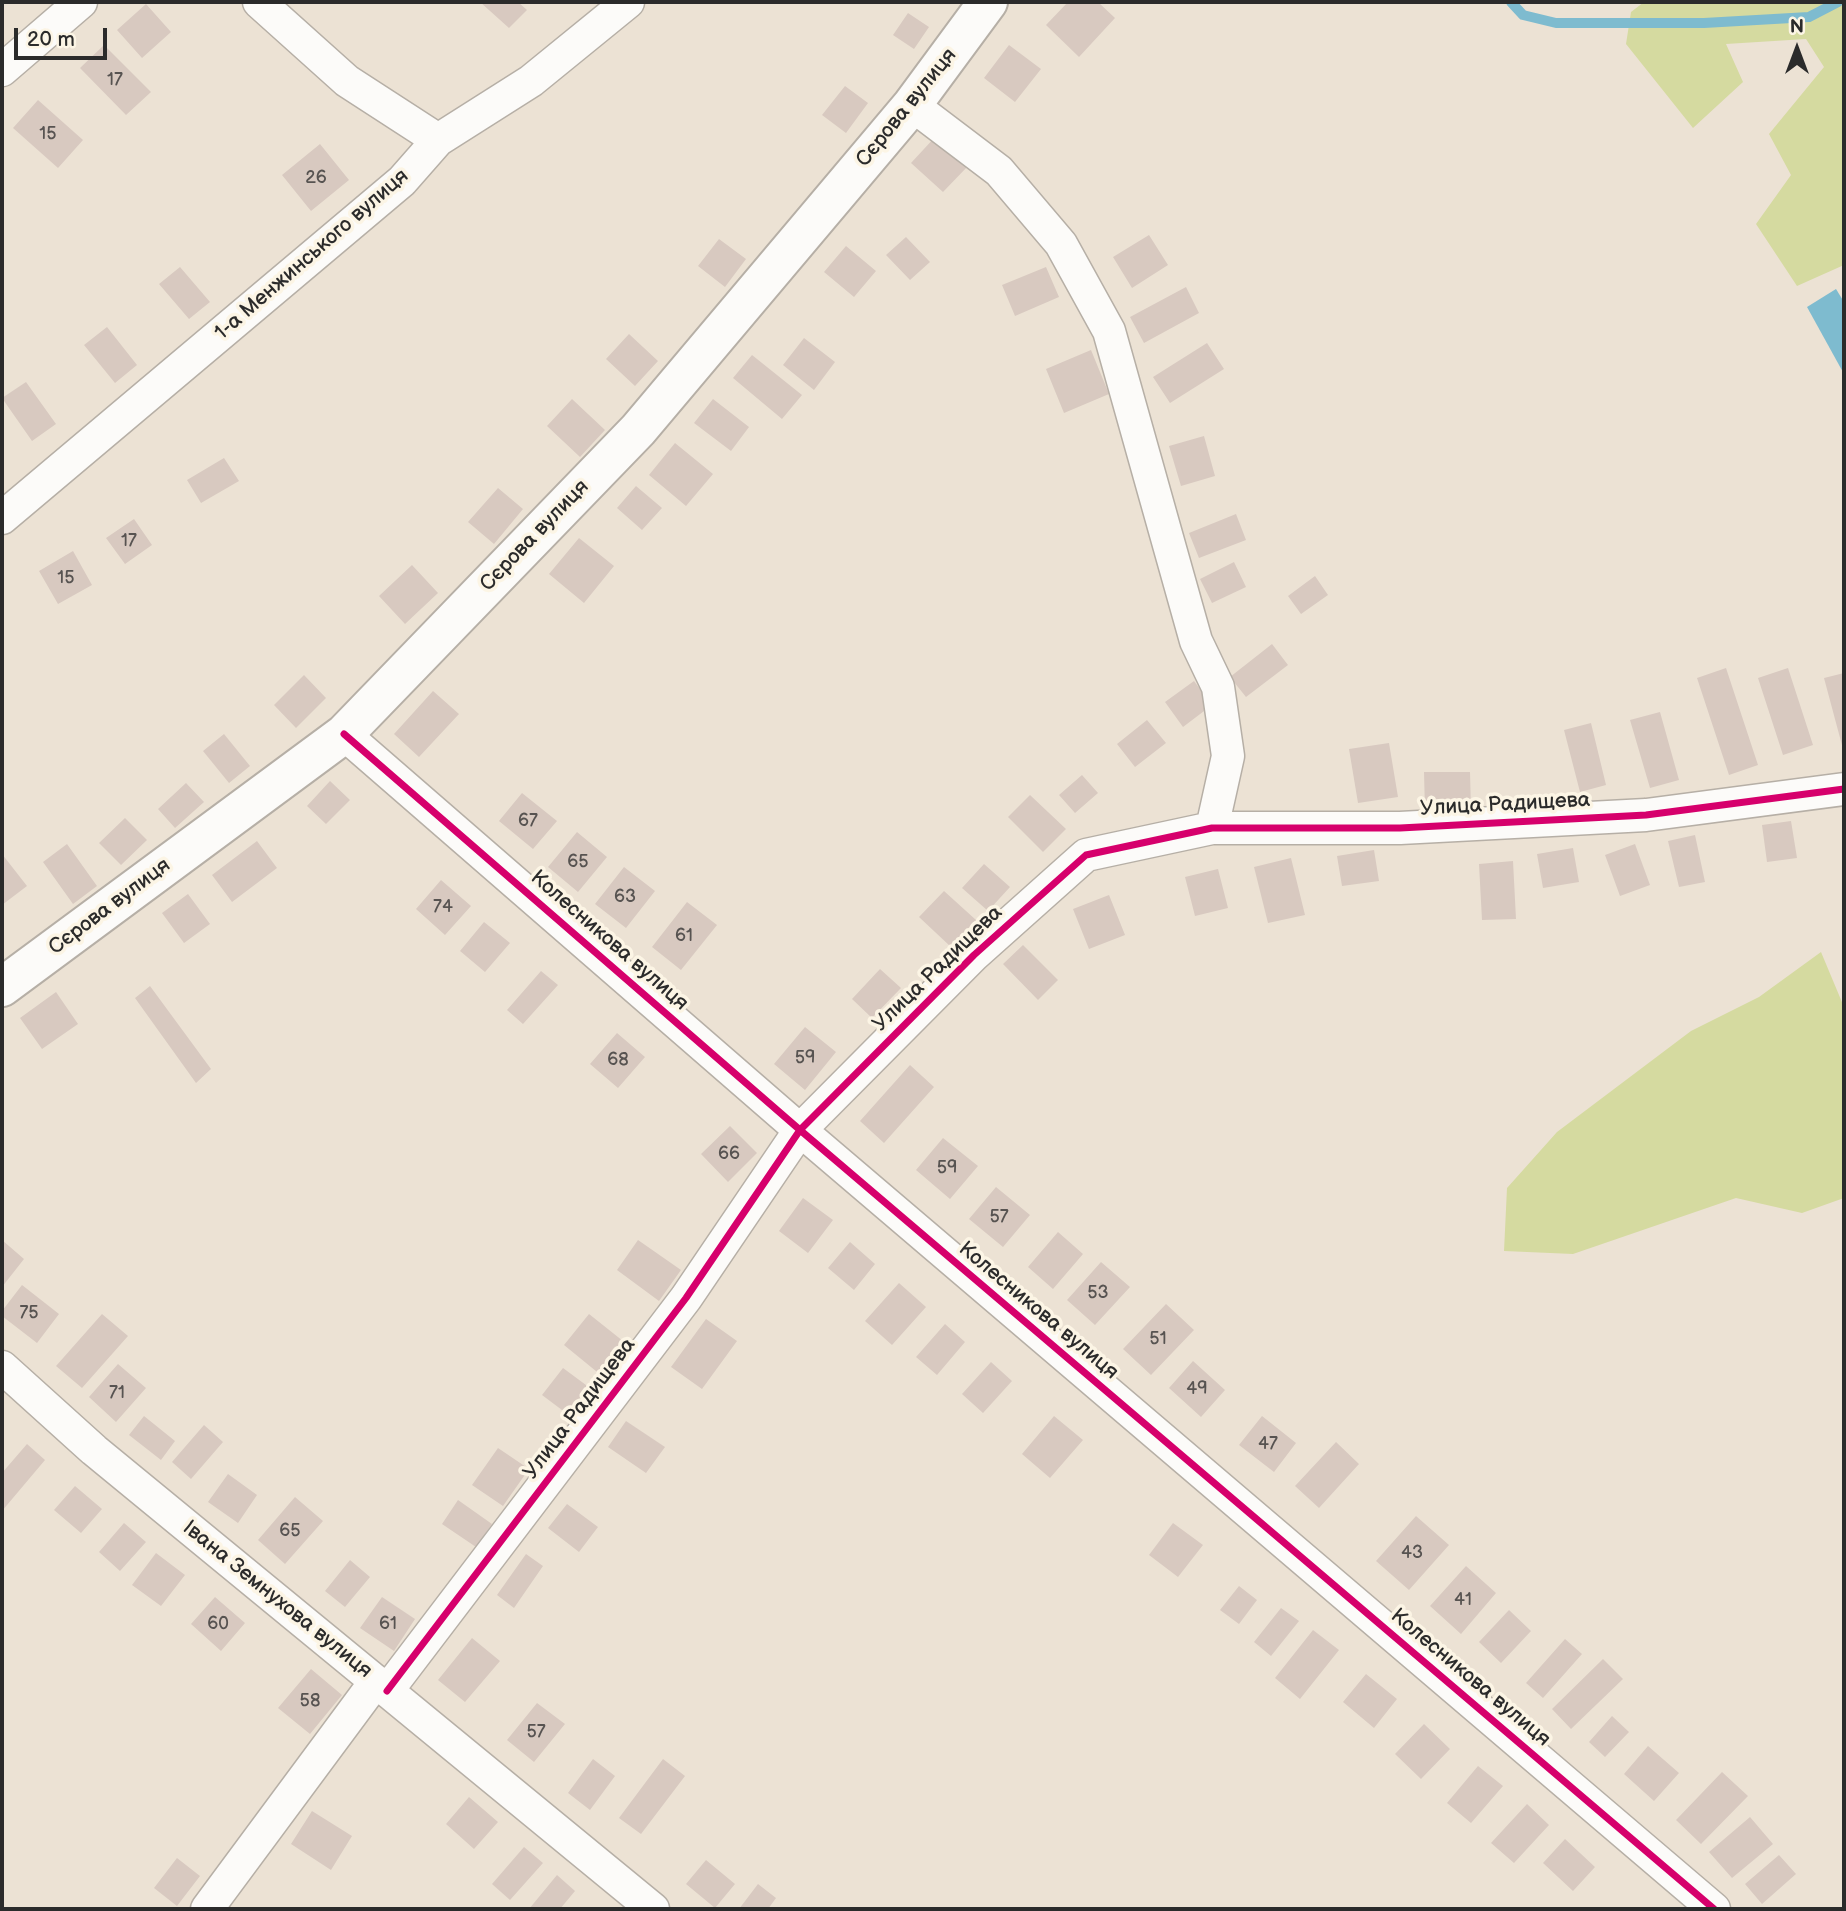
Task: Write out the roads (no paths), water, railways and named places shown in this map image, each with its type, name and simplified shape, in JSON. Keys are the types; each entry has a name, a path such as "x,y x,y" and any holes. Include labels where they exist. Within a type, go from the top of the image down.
{"street":[{"path":"2,70 81,2"},
{"path":"259,2 346,81 438,140"},
{"name":"1-а Менжинського вулиця","path":"2,518 402,181 438,140 531,81 628,2"},
{"name":"Сєрова вулиця","path":"2,987 344,734 638,430 912,105 988,2"},
{"path":"912,105 999,171 1061,244 1109,331 1196,641 1218,687 1228,756 1212,828"},
{"name":"Колесникова вулиця","path":"344,734 800,1130 1714,1909"},
{"name":"Улица Радищева","path":"207,1909 686,1298 800,1130 974,955 1086,855 1212,828 1401,828 1646,815 1844,789"},
{"name":"Івана Земнухова вулиця","path":"2,1367 94,1450 653,1909"}],"water":[{"path":"1836,289 1844,302 1844,374 1807,307"}],"waterway":[{"path":"1511,2 1523,15 1556,23 1704,23 1809,17 1838,2"}]}
